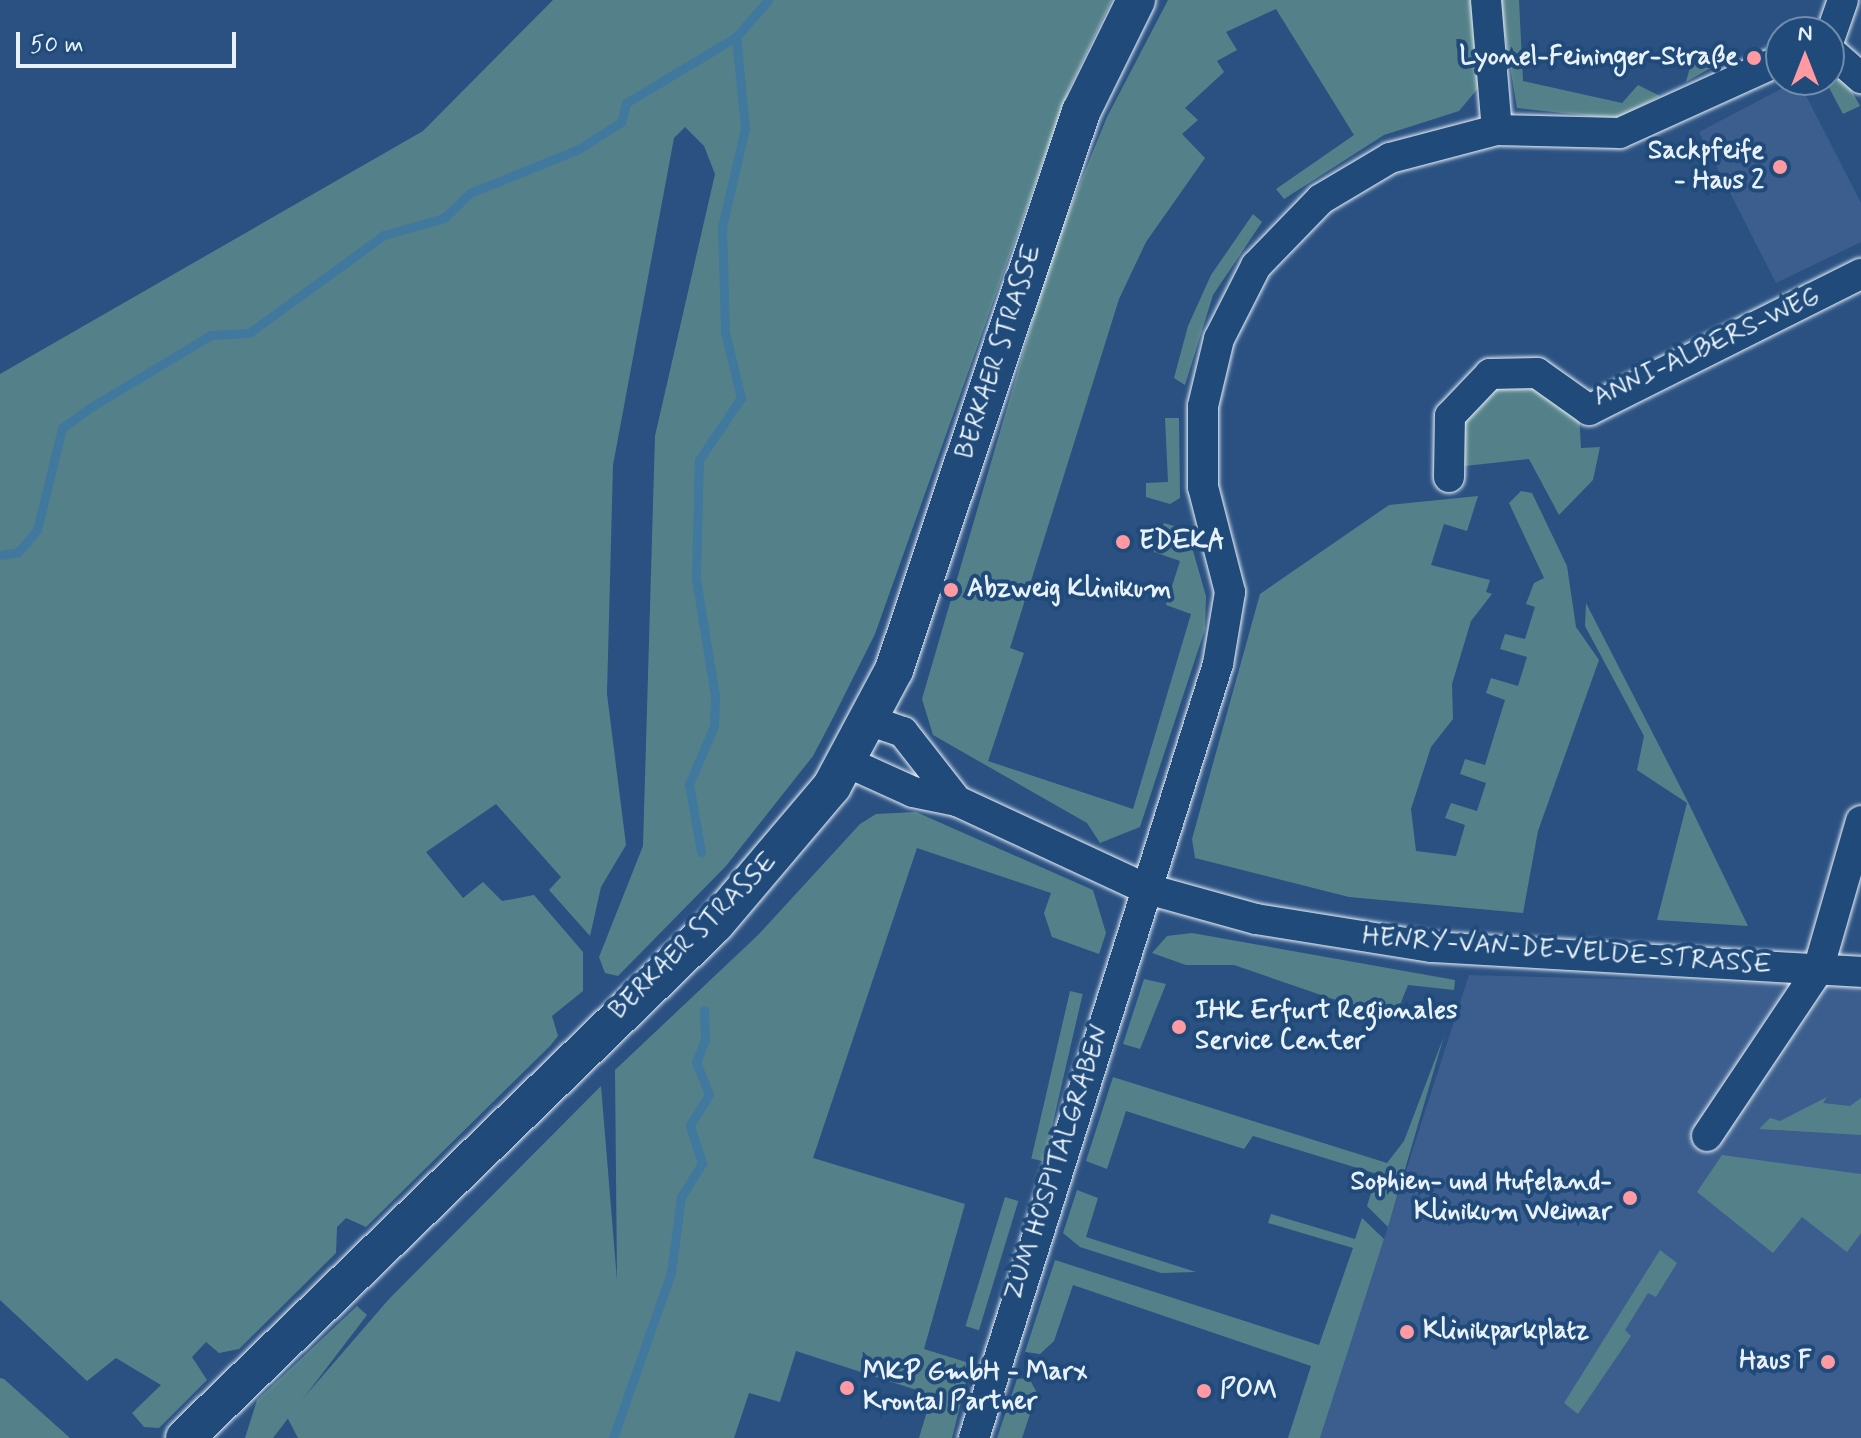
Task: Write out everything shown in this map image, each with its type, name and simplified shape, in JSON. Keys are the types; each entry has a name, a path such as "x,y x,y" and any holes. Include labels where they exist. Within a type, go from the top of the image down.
{"main road":[{"name":"BERKAER STRASSE","path":"185,1438 715,924 809,818 847,762 871,721 944,528 1076,126 1136,0"}],"street":[{"path":"1486,0 1497,130"},
{"path":"1845,64 1861,78"},
{"path":"1144,888 1228,619 1230,592 1207,512 1200,459 1208,378 1234,304 1285,228 1321,199 1390,158 1497,130 1620,133 1765,67"},
{"name":"ANNI-ALBERS-WEG","path":"1449,477 1450,416 1490,374 1537,373 1589,410 1861,274"},
{"name":"HENRY-VAN-DE-VELDE-STRASSE","path":"871,721 903,732 957,801"},
{"name":"HENRY-VAN-DE-VELDE-STRASSE","path":"847,762 904,789 957,801 1144,888 1256,919 1431,947 1861,972"},
{"path":"1818,970 1861,821"},
{"name":"ZUM HOSPITALGRABEN","path":"974,1438 1144,888"},
{"name":"HENRY-VAN-DE-VELDE-STRASSE","path":"1707,1136 1818,970"}],"shaded area":[{"name":"Sackpfeife - Haus 2","path":"1768,96 1806,96 1861,203 1861,242 1776,283 1699,132"},
{"name":"Sophien- und Hufeland- Klinikum Weimar","path":"1469,975 1861,986 1861,1438 1320,1438"}],"green space":[{"path":"553,0 1112,0 1069,89 875,634 834,716 813,756 726,866 618,976 605,973 599,957 643,846 655,436 715,174 704,146 685,127 674,138 613,465 607,694 626,845 601,887 590,936 549,890 561,877 496,804 426,852 463,898 483,882 502,901 534,895 583,952 583,991 552,1016 558,1036 550,1046 366,1227 346,1218 337,1227 336,1253 239,1349 219,1353 206,1342 192,1357 207,1380 159,1428 144,1427 132,1413 161,1385 116,1358 87,1381 0,1300 0,374 423,131"},
{"path":"1168,0 1474,0 1480,86 1459,111 1384,135 1284,199 1276,189 1354,135 1276,9 1226,32 1237,50 1217,61 1224,72 1185,108 1198,120 1182,134 1205,158 1146,242 1119,299 1010,648 1024,653 988,761 1133,809 1191,614 1166,605 1180,561 1154,552 1164,523 1187,530 1206,596 1205,629 1140,827 1100,843 1087,823 933,735 922,699 1053,250 1107,117"},
{"path":"1499,0 1519,0 1523,81 1622,103 1638,85 1660,96 1617,119 1517,108"},
{"path":"1695,49 1721,62 1686,82"},
{"path":"1845,78 1860,106 1843,114 1833,96 1845,96"},
{"path":"1253,214 1262,222 1213,295 1185,385 1174,378 1188,326 1211,275"},
{"path":"1523,377 1579,413 1581,448 1600,447 1593,480 1559,515 1529,459 1456,467 1469,399"},
{"path":"1165,418 1179,418 1180,498 1170,504 1146,497 1146,483 1168,482"},
{"path":"1521,491 1532,493 1567,566 1576,627 1599,660 1538,831 1523,913 1349,897 1195,858 1192,839 1260,594 1389,505 1478,496 1467,531 1444,524 1431,565 1490,580 1486,592 1492,594 1471,621 1452,684 1453,719 1431,747 1411,809 1416,851 1456,856 1465,825 1445,818 1451,803 1477,811 1486,783 1460,774 1465,759 1485,765 1505,700 1486,693 1491,678 1518,686 1527,657 1500,649 1505,634 1525,639 1535,607 1526,604 1534,583 1544,578 1509,503"},
{"path":"1586,603 1688,802 1748,926 1657,920 1687,803 1637,770 1644,736 1585,626"},
{"path":"916,812 1093,890 1106,933 1099,954 1052,937 1044,913 1051,893 917,848 813,1158 965,1204 924,1349 966,1362 969,1370 952,1438 919,1438 932,1395 796,1351 780,1402 749,1393 734,1438 298,1438 287,1417 389,1299 601,1086 617,1280 615,1070 758,935 860,824 876,814"},
{"path":"1192,933 1455,980 1454,990 1408,985 1394,1020 1234,965 1186,965 1152,953 1167,936"},
{"path":"1144,979 1166,984 1140,1049 1123,1044"},
{"path":"1070,991 1083,994 1044,1162 1031,1159"},
{"path":"1444,1036 1388,1227 1367,1206 1377,1174 1253,1136 1244,1149 1126,1111 1107,1169 1086,1161 1113,1077 1387,1163 1404,1141"},
{"path":"1827,1097 1823,1103 1850,1106 1861,1098 1861,1135 1759,1129 1770,1118 1780,1121"},
{"path":"1722,1155 1861,1174 1861,1233 1847,1252 1802,1217 1773,1253 1697,1192"},
{"path":"1077,1190 1098,1198 1086,1237 1196,1272 1161,1273 1080,1247 1063,1233"},
{"path":"1005,1197 1018,1201 979,1330 966,1326"},
{"path":"1271,1214 1355,1239 1362,1218 1384,1239 1320,1438 1288,1438 1311,1366 1073,1285 1054,1341 1040,1354 1025,1352 1055,1260 1319,1345 1353,1248 1268,1223"},
{"path":"1660,1250 1677,1263 1656,1297 1648,1293 1625,1330 1631,1336 1578,1414 1564,1403"},
{"path":"357,1306 367,1315 273,1438 245,1438 257,1400"},
{"path":"0,1378 4,1379 70,1438 0,1438"},
{"path":"1029,1378 1037,1393 1022,1438 997,1438 1017,1379"}],"waterway":[{"path":"0,555 18,552 37,530 62,428 91,407 211,335 249,333 384,235 444,218 470,193 579,149 621,122 626,103 736,37 768,0"},
{"path":"701,852 689,784 714,726 715,696 696,579 699,460 741,398 725,332 722,227 745,128 736,37"},
{"path":"613,1438 671,1272 681,1197 702,1163 690,1125 709,1094 696,1062 705,1040 704,1010"}],"place":[{"name":"Lyonel-Feininger-Straße","path":"1754,58"},
{"name":"Sackpfeife - Haus 2","path":"1780,167"},
{"name":"EDEKA","path":"1123,542"},
{"name":"Abzweig Klinikum","path":"951,590"},
{"name":"IHK Erfurt Regionales Service Center","path":"1179,1027"},
{"name":"Sophien- und Hufeland- Klinikum Weimar","path":"1630,1198"},
{"name":"Klinikparkplatz","path":"1407,1332"},
{"name":"Haus F","path":"1828,1362"},
{"name":"MKP GmbH - Marx Krontal Partner","path":"847,1388"},
{"name":"POM","path":"1204,1391"}]}
